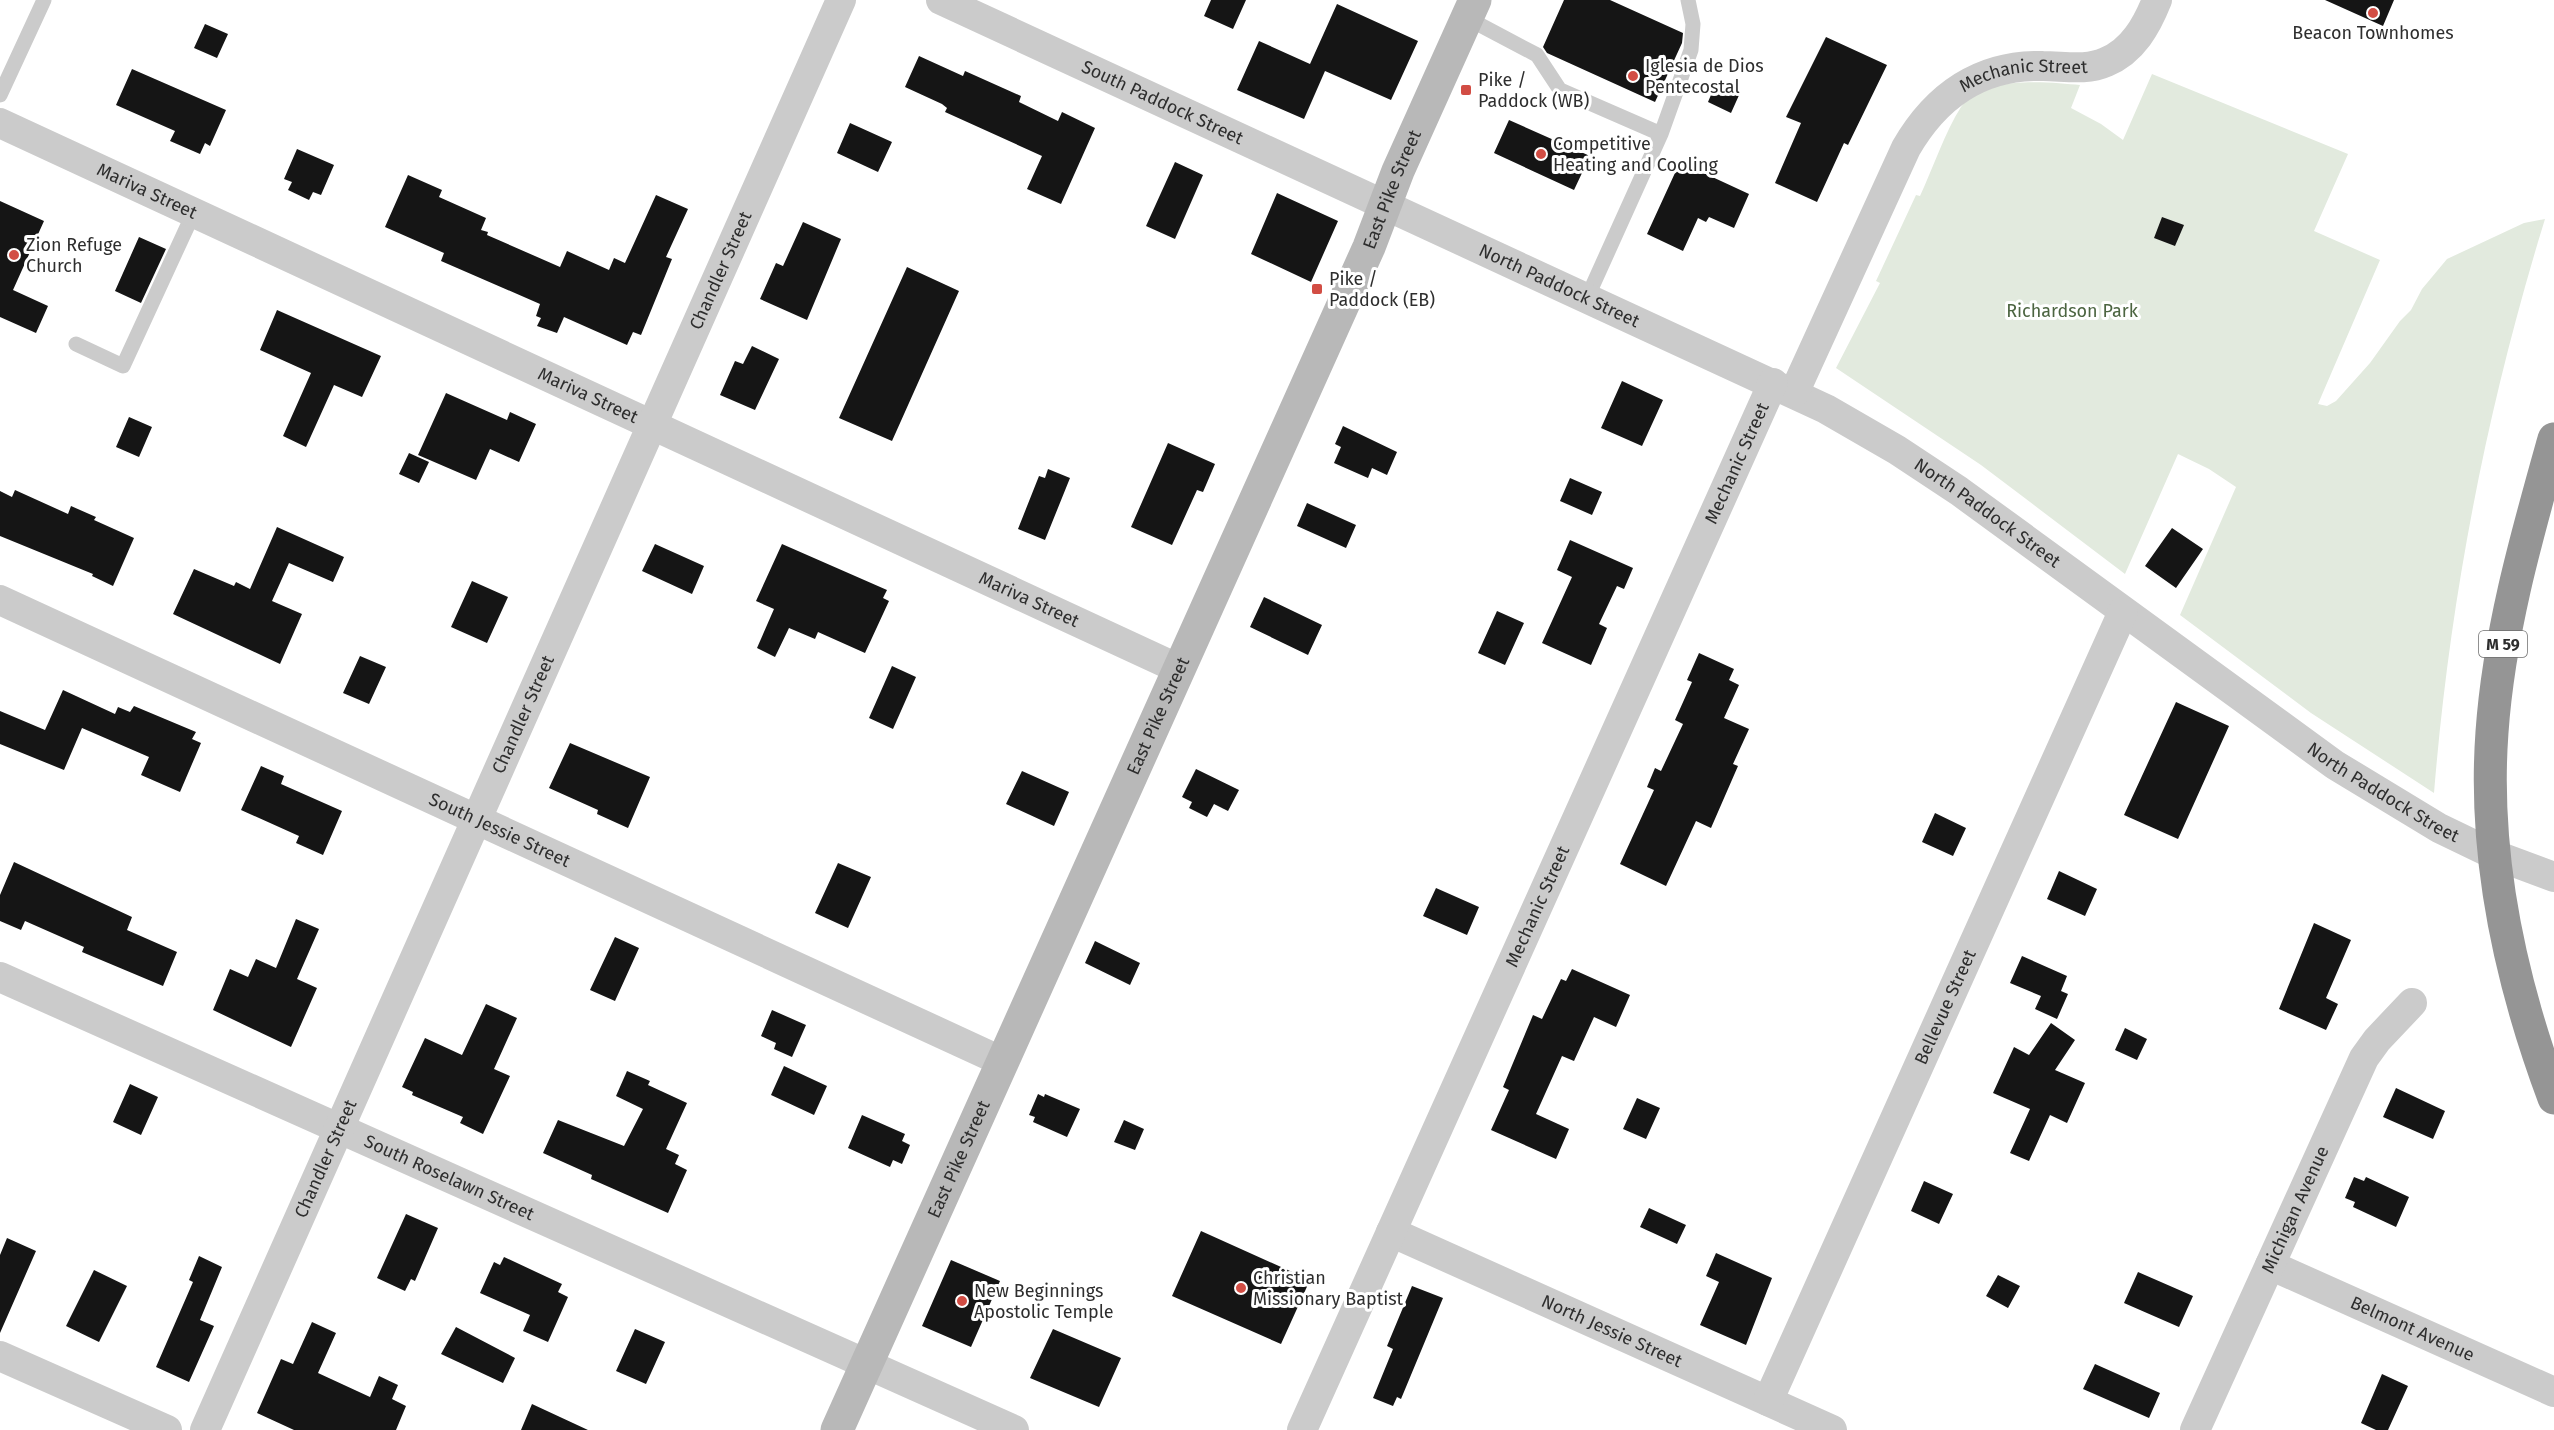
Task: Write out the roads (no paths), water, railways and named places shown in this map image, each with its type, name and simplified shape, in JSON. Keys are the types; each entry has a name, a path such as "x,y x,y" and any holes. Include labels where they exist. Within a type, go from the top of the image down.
{"highway":[{"name":"M 59","path":"2554,439 2528,531 2499,670 2491,743 2495,855 2518,984 2529,1027 2554,1098"}],"street":[{"name":"Chandler Street","path":"205,1430 841,0"},
{"name":"South Paddock Street","path":"941,0 1385,205"},
{"name":"Mechanic Street","path":"1302,1430 1391,1232 1783,388 1906,148 1930,112 1962,85 2002,69 2036,66 2080,68 2105,63 2115,58 2133,42 2143,29 2157,0"},
{"name":"East Pike Street","path":"837,1430 1177,668 1369,247 1385,205 1471,9"},
{"name":"Mariva Street","path":"0,123 1177,668"},
{"name":"North Paddock Street","path":"1385,205 1783,388 1867,432 1943,480 2335,765 2427,822 2495,855 2554,877"},
{"name":"South Jessie Street","path":"0,600 1001,1061"},
{"name":"Bellevue Street","path":"1768,1401 2123,612"},
{"name":"South Roselawn Street","path":"0,977 1014,1430"},
{"name":"Michigan Avenue","path":"2195,1430 2364,1058 2377,1040 2412,1004"},
{"name":"North Jessie Street","path":"1391,1232 1832,1430"},
{"name":"Belmont Avenue","path":"2270,1264 2554,1392"},
{"path":"0,1356 167,1430"}],"lane":[{"path":"0,95 44,0"},
{"path":"1587,298 1661,134 1691,50 1693,24 1688,0"},
{"path":"1471,9 1537,55 1560,90 1661,134"},
{"path":"76,344 123,366 194,212"}],"place":[{"name":"Beacon Townhomes","path":"2373,13"},
{"name":"Iglesia de Dios Pentecostal","path":"1633,76"},
{"name":"Pike / Paddock (WB)","path":"1466,90"},
{"name":"Competitive Heating and Cooling","path":"1541,154"},
{"name":"Zion Refuge Church","path":"14,255"},
{"name":"Pike / Paddock (EB)","path":"1317,289"},
{"name":"Christian Missionary Baptist","path":"1241,1288"},
{"name":"New Beginnings Apostolic Temple","path":"962,1301"}],"park label":[{"name":"Richardson Park","path":"2072,311"}]}
